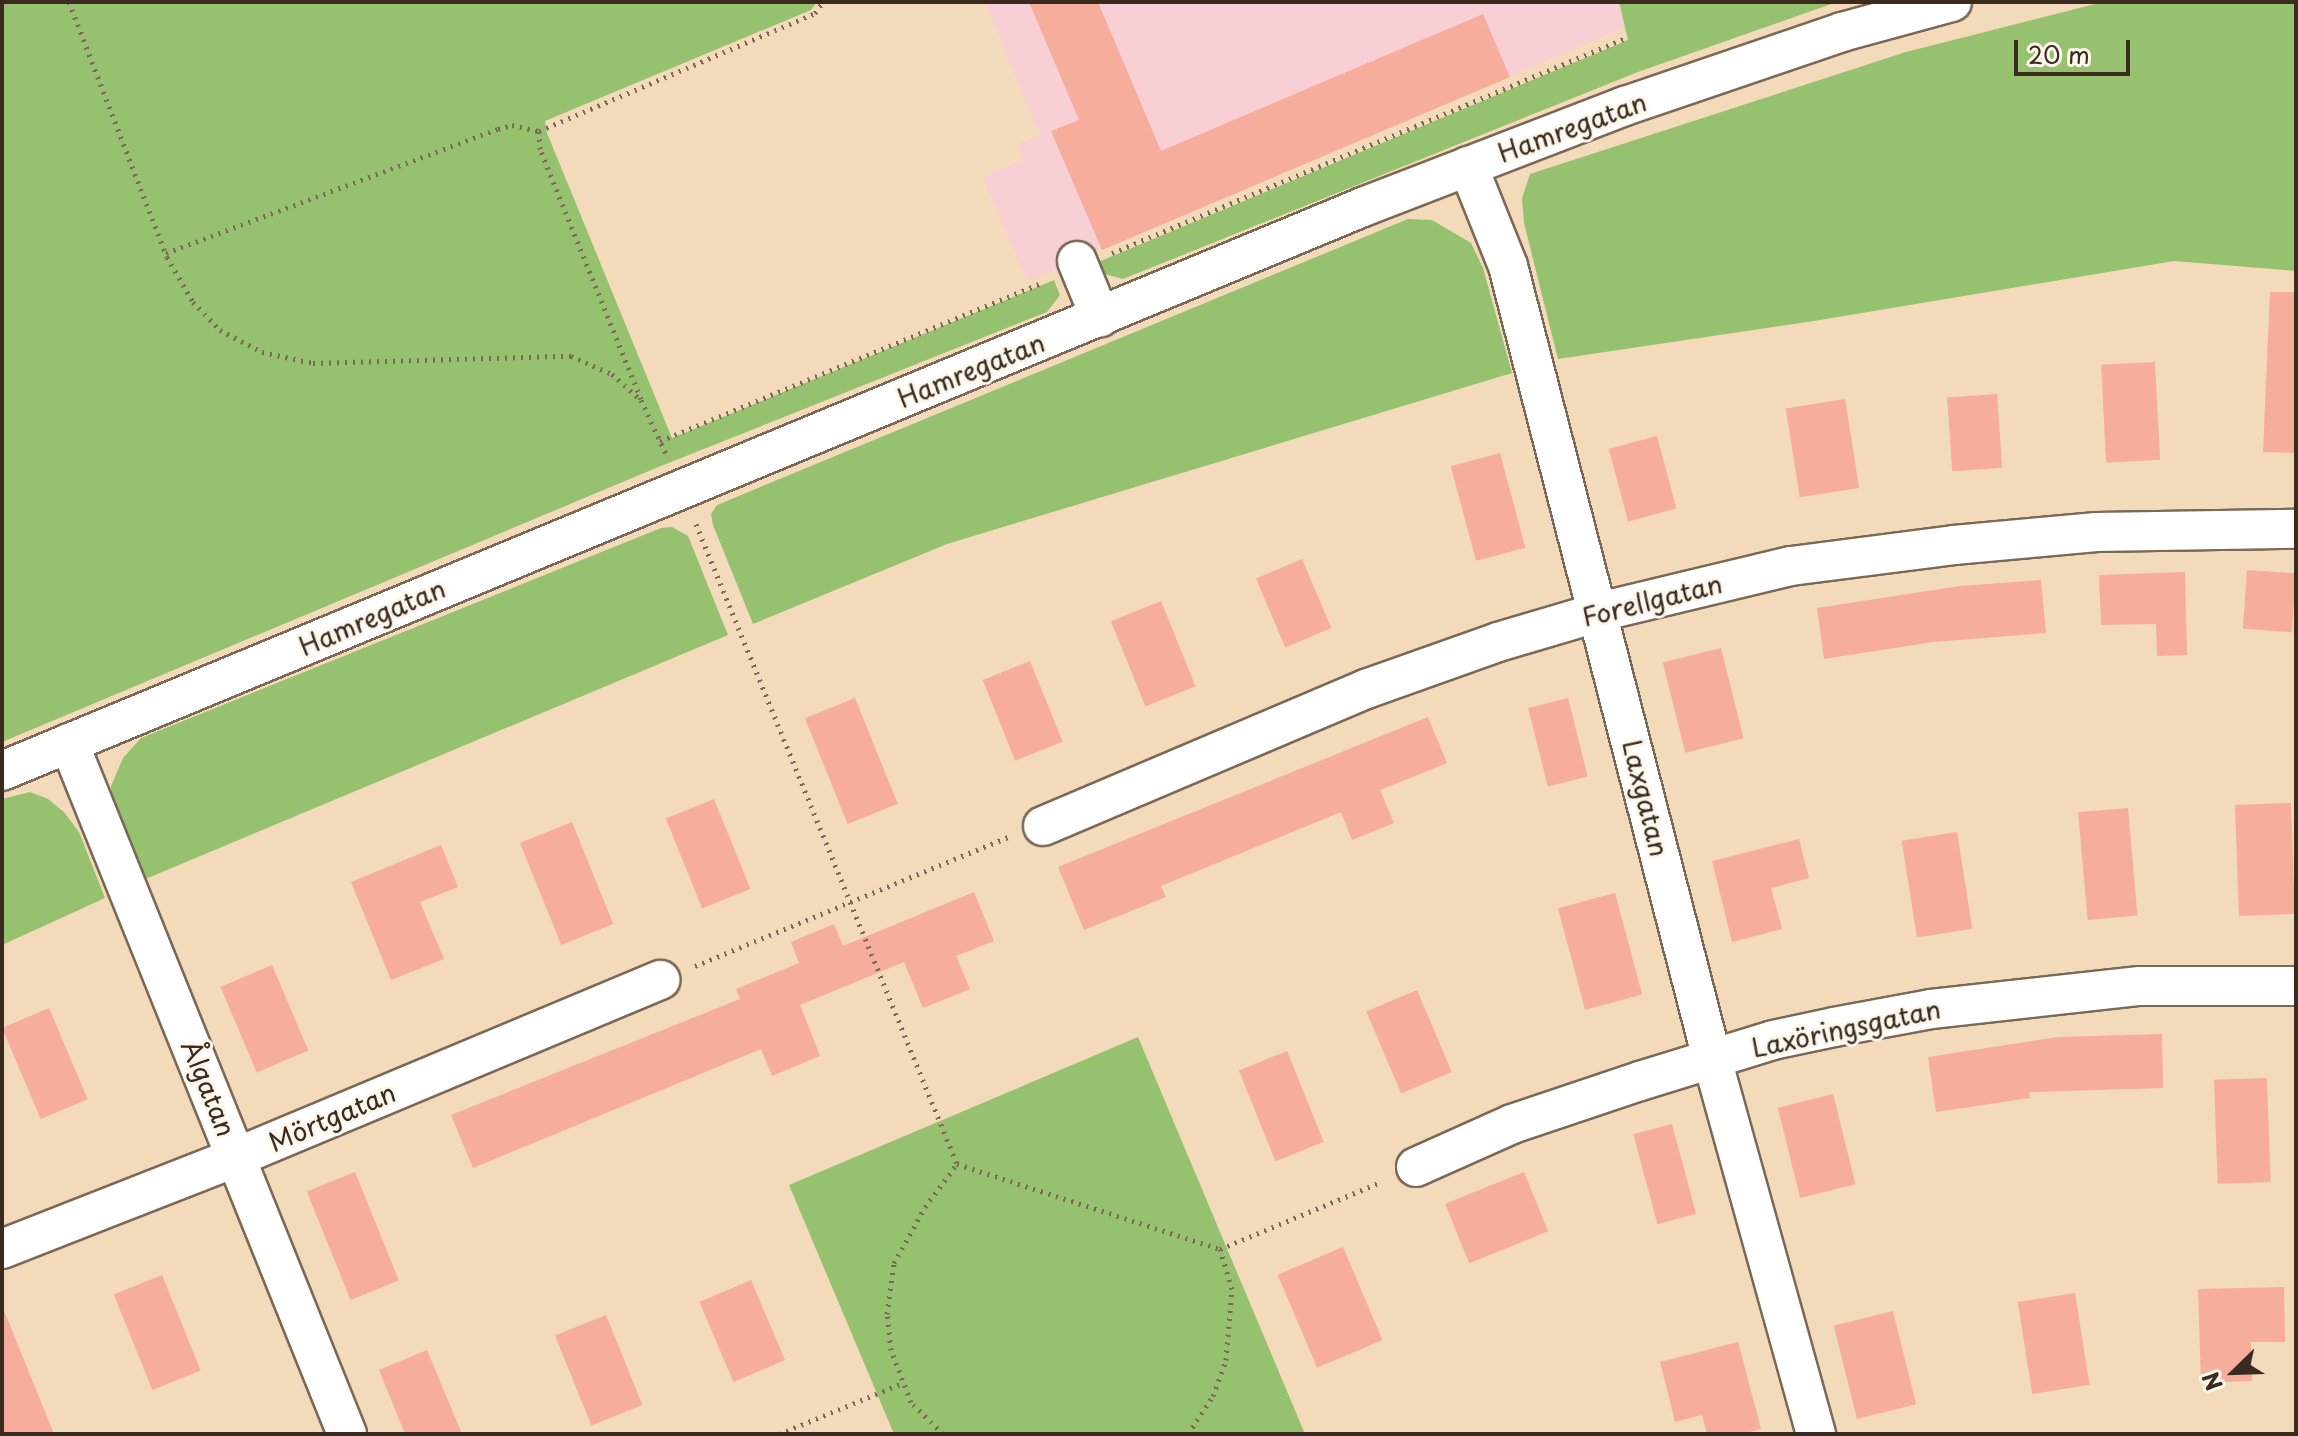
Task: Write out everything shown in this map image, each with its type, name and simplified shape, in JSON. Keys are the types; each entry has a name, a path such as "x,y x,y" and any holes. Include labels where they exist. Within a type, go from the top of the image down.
{"street":[{"name":"Hamregatan","path":"2,771 1468,166 1625,106 1842,32 1952,2"},
{"name":"Laxgatan","path":"1468,166 1508,266 1712,1059 1816,1434"},
{"path":"1078,264 1100,317"},
{"name":"Forellgatan","path":"1043,826 1366,689 1498,642 1599,612 1791,566 1954,545 2096,532 2296,529"},
{"name":"Ålgatan","path":"69,743 347,1434"},
{"name":"Mörtgatan","path":"2,1249 237,1157 660,980"},
{"name":"Laxöringsgatan","path":"1416,1167 1512,1124 1773,1040 1946,1007 2140,986 2296,986"}],"path":[{"path":"69,2 166,253 201,312 220,330 262,352 313,363 571,356 612,374 641,400"},
{"path":"166,253 498,129 512,125 539,131 815,13 823,2"},
{"path":"660,441 1628,37"},
{"path":"539,131 540,149 641,400 682,489 957,1164 1220,1249 1416,1167"},
{"path":"660,980 1000,839 1043,826"},
{"path":"943,1434 911,1402 891,1350 887,1314 894,1263 925,1207 957,1164"},
{"path":"1188,1434 1213,1396 1226,1360 1232,1289 1220,1249"},
{"path":"779,1434 903,1383"}],"shaded area":[{"path":"985,2 1619,2 1626,27 1027,281 983,177 1023,160 1017,145 1040,135"}],"green space":[{"path":"2,2 817,2 811,10 545,121 547,133 672,438 1054,280 1060,295 1047,312 656,468 2,742"},
{"path":"1619,2 1837,2 1638,72 1123,279 1104,274 1096,263 1628,40"},
{"path":"2103,2 2296,2 2296,271 2174,261 1814,321 1558,359 1524,223 1522,198 1530,174 1906,52"},
{"path":"1408,219 1432,220 1471,243 1483,268 1512,373 947,544 753,624 713,525 711,514 717,505"},
{"path":"672,527 688,536 728,635 143,880 112,803 111,786 123,758 141,738 661,528"},
{"path":"30,792 48,799 64,812 79,832 105,898 2,945 2,799"},
{"path":"1138,1037 1305,1434 894,1434 789,1185"}],"building":[{"path":"1029,2 1098,2 1161,151 1483,14 1510,77 1102,250 1051,131 1079,120"},
{"path":"2270,292 2296,292 2296,453 2263,452"},
{"path":"2155,362 2160,460 2106,463 2101,365"},
{"path":"1997,394 2002,468 1952,471 1947,397"},
{"path":"1845,399 1859,488 1800,497 1786,408"},
{"path":"1657,436 1676,508 1628,521 1609,449"},
{"path":"1500,453 1525,548 1476,561 1451,466"},
{"path":"1302,559 1331,628 1285,648 1256,579"},
{"path":"2247,570 2296,573 2292,632 2243,629"},
{"path":"2185,572 2187,655 2157,656 2156,624 2101,625 2099,575"},
{"path":"2041,580 2046,633 1933,642 1824,659 1817,608 1960,586"},
{"path":"1161,601 1195,686 1145,707 1111,621"},
{"path":"1721,648 1743,738 1685,753 1663,663"},
{"path":"1030,661 1063,742 1015,761 983,680"},
{"path":"855,698 898,804 848,824 805,718"},
{"path":"1568,698 1588,777 1548,787 1528,708"},
{"path":"1428,717 1447,763 1380,790 1394,823 1352,840 1341,812 1161,886 1166,897 1084,930 1058,867"},
{"path":"714,799 750,889 702,908 666,818"},
{"path":"2291,803 2295,914 2239,916 2235,805"},
{"path":"2128,808 2137,916 2088,920 2078,812"},
{"path":"572,822 613,924 561,945 520,843"},
{"path":"1957,832 1972,929 1917,938 1902,841"},
{"path":"1799,839 1809,878 1771,888 1782,929 1732,942 1712,861"},
{"path":"441,845 458,887 420,902 444,959 391,980 351,882"},
{"path":"974,892 994,941 956,956 970,989 923,1008 904,962 800,1005 820,1056 772,1076 761,1049 473,1168 451,1115 740,999 736,989 799,963 791,942 834,924 843,946"},
{"path":"1615,893 1642,994 1585,1010 1558,908"},
{"path":"272,965 308,1051 257,1072 220,987"},
{"path":"1417,990 1452,1072 1401,1093 1366,1011"},
{"path":"49,1008 88,1099 41,1119 2,1028"},
{"path":"2162,1034 2163,1088 2029,1092 2030,1098 1936,1112 1928,1057 2058,1037"},
{"path":"1287,1051 1324,1142 1275,1161 1239,1070"},
{"path":"2267,1078 2271,1182 2218,1184 2214,1080"},
{"path":"1833,1094 1855,1184 1800,1198 1778,1108"},
{"path":"1672,1124 1696,1214 1657,1224 1633,1134"},
{"path":"355,1172 399,1280 351,1300 307,1191"},
{"path":"1524,1172 1548,1231 1469,1263 1445,1204"},
{"path":"1343,1247 1382,1340 1317,1368 1278,1275"},
{"path":"162,1275 201,1370 152,1390 114,1294"},
{"path":"751,1280 785,1360 733,1382 699,1302"},
{"path":"2284,1287 2285,1342 2251,1342 2252,1381 2201,1383 2198,1289"},
{"path":"2075,1293 2090,1385 2032,1394 2018,1302"},
{"path":"3,1308 54,1434 2,1434"},
{"path":"1893,1311 1916,1404 1857,1419 1834,1326"},
{"path":"606,1315 642,1405 591,1426 555,1336"},
{"path":"1738,1342 1761,1429 1742,1434 1707,1434 1702,1415 1675,1422 1660,1362"},
{"path":"427,1350 462,1434 405,1434 379,1370"}]}
